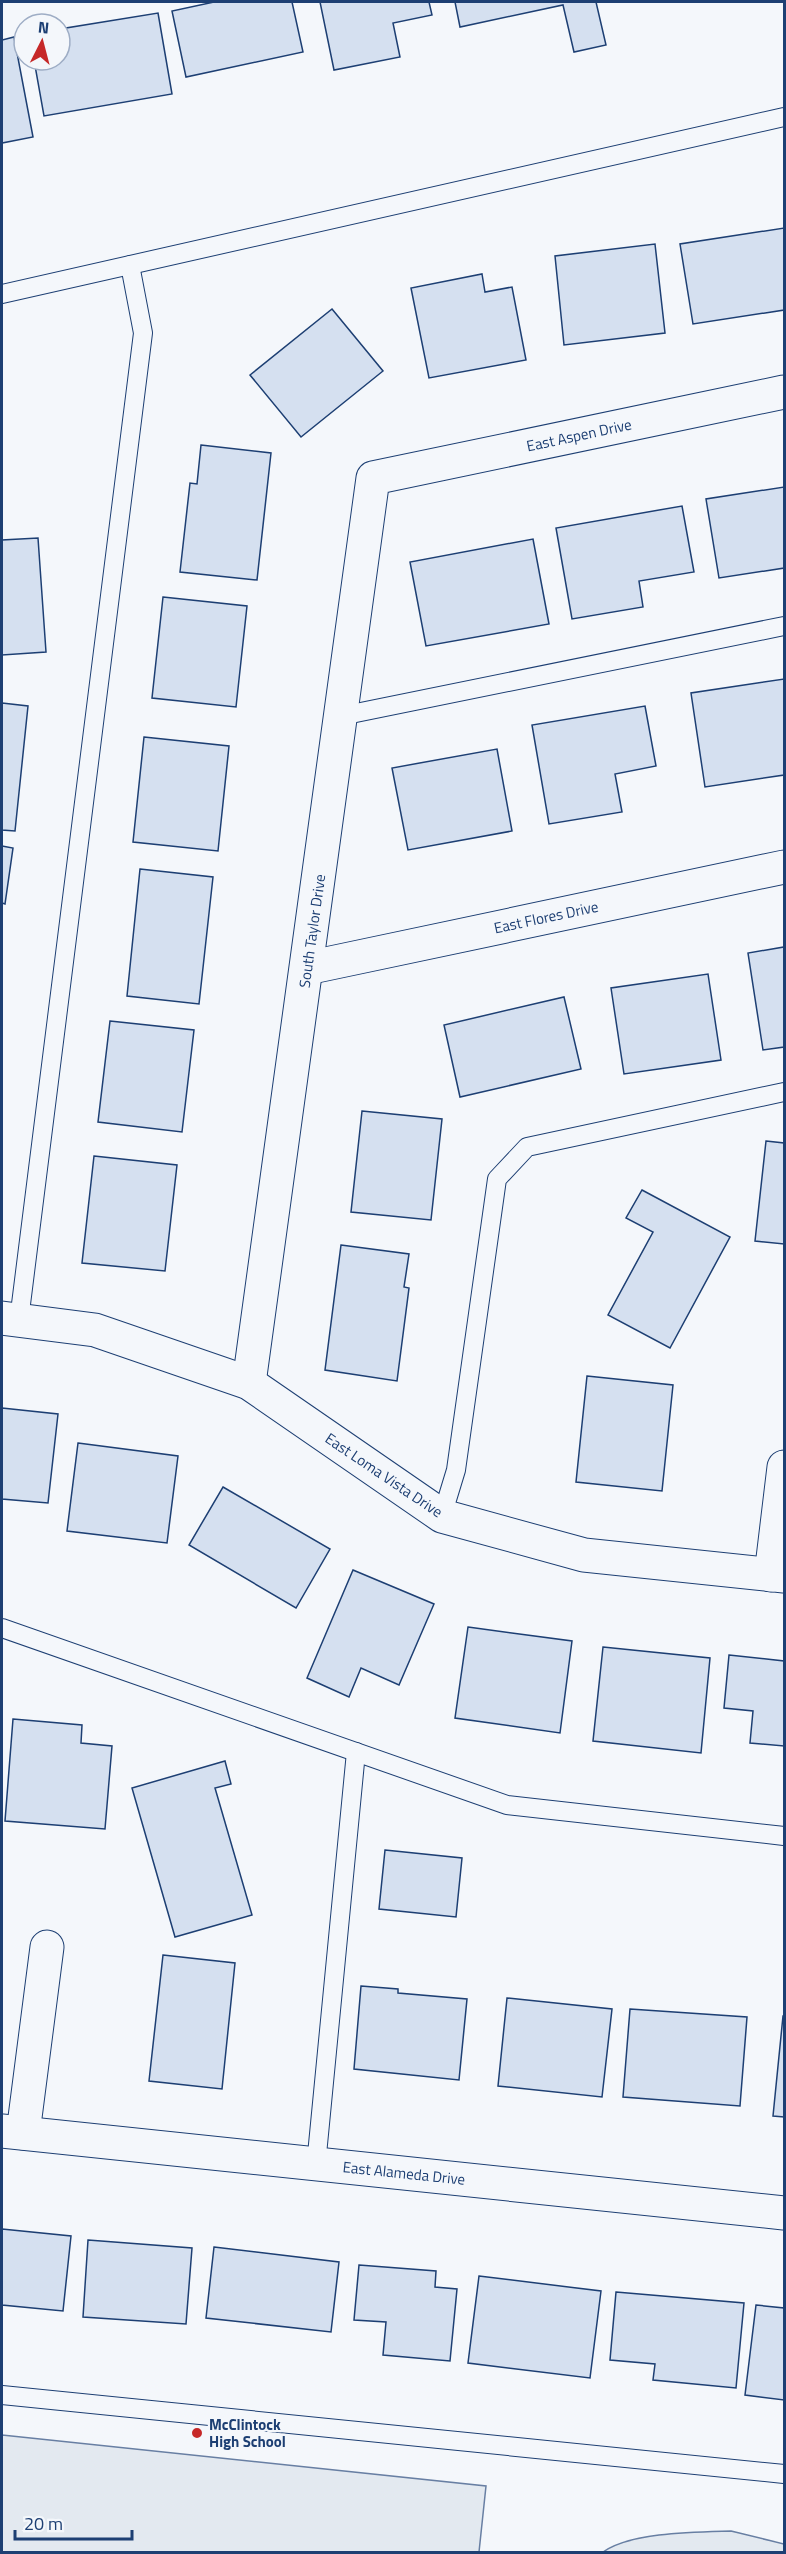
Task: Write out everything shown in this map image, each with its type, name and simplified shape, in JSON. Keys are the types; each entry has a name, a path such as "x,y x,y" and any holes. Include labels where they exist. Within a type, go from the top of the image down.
{"street":[{"name":"East Aspen Drive","path":"373,478 784,392"},
{"name":"South Taylor Drive","path":"249,1383 373,478"},
{"name":"East Flores Drive","path":"307,968 784,867"},
{"name":"East Loma Vista Drive","path":"10,1319 95,1330 249,1383 442,1516 584,1555 778,1576"},
{"path":"778,1576 784,1467"},
{"name":"East Alameda Drive","path":"47,1947 12,2132 784,2213"}],"lane":[{"path":"2,294 784,117"},
{"path":"10,1319 143,333 130,265"},
{"path":"341,716 784,626"},
{"path":"442,1516 456,1470 497,1179 527,1147 784,1092"},
{"path":"2,1628 507,1805 784,1836"},
{"path":"316,2165 356,1752"},
{"path":"2,2395 784,2474"}],"shaded area":[{"path":"2,2435 486,2486 479,2552 2,2552"},
{"path":"731,2531 784,2544 784,2552 603,2552 630,2540 665,2534"}],"building":[{"path":"214,2 292,2 303,52 186,77 172,11"},
{"path":"320,2 429,2 432,15 393,23 400,57 334,70"},
{"path":"455,2 596,2 606,45 574,52 563,5 460,27"},
{"path":"158,13 172,94 44,116 36,72 72,72 72,27"},
{"path":"12,38 12,72 21,72 33,137 2,143 2,40"},
{"path":"784,228 784,310 693,324 680,244"},
{"path":"655,244 665,333 564,345 555,256"},
{"path":"482,274 485,292 512,287 526,360 429,378 411,288"},
{"path":"332,309 383,371 301,437 250,375"},
{"path":"201,445 271,453 257,580 180,572 190,483 197,484"},
{"path":"784,487 784,568 719,578 706,499"},
{"path":"682,506 694,572 639,581 643,607 572,619 556,528"},
{"path":"38,538 46,652 2,655 2,540"},
{"path":"533,539 549,624 426,646 410,562"},
{"path":"163,597 247,606 236,707 152,698"},
{"path":"784,679 784,775 705,787 691,693"},
{"path":"2,703 28,706 15,831 2,830"},
{"path":"645,706 656,766 615,774 622,812 549,824 532,725"},
{"path":"144,737 229,746 218,851 133,842"},
{"path":"497,749 512,831 408,850 392,768"},
{"path":"2,846 13,848 5,904 2,903"},
{"path":"140,869 213,877 199,1004 127,996"},
{"path":"784,947 784,1047 763,1050 748,953"},
{"path":"708,974 721,1060 624,1074 611,988"},
{"path":"564,997 581,1069 460,1097 444,1025"},
{"path":"110,1021 194,1030 182,1132 98,1122"},
{"path":"362,1111 442,1119 431,1220 351,1212"},
{"path":"766,1141 784,1143 784,1244 755,1241"},
{"path":"94,1156 177,1165 165,1271 82,1263"},
{"path":"642,1190 730,1237 670,1348 608,1315 653,1232 626,1218"},
{"path":"341,1245 409,1254 404,1287 409,1288 397,1381 325,1370"},
{"path":"587,1376 673,1385 662,1491 576,1482"},
{"path":"2,1408 58,1414 48,1503 2,1499"},
{"path":"78,1443 178,1456 167,1543 67,1531"},
{"path":"223,1487 330,1549 296,1608 189,1545"},
{"path":"353,1570 434,1604 399,1685 361,1668 349,1697 307,1678"},
{"path":"468,1627 572,1641 560,1733 455,1718"},
{"path":"603,1647 710,1658 701,1753 593,1741"},
{"path":"729,1655 784,1661 784,1746 750,1743 753,1711 724,1708"},
{"path":"13,1719 82,1725 81,1743 112,1746 105,1829 5,1821"},
{"path":"225,1761 231,1784 215,1788 252,1915 175,1937 132,1788"},
{"path":"385,1850 462,1858 456,1917 379,1909"},
{"path":"163,1955 235,1963 222,2089 149,2081"},
{"path":"361,1986 398,1989 398,1993 467,1999 459,2080 354,2069"},
{"path":"507,1998 612,2009 602,2097 498,2086"},
{"path":"630,2009 747,2017 740,2106 623,2097"},
{"path":"784,2016 784,2117 773,2116"},
{"path":"2,2229 71,2236 63,2311 2,2305"},
{"path":"88,2240 192,2248 186,2324 83,2317"},
{"path":"214,2247 339,2262 331,2332 206,2318"},
{"path":"359,2265 436,2271 435,2287 457,2289 450,2361 383,2355 386,2322 354,2320"},
{"path":"479,2276 601,2291 590,2378 468,2363"},
{"path":"616,2292 744,2303 736,2388 653,2380 655,2364 610,2360"},
{"path":"756,2305 784,2308 784,2400 745,2395"}],"place":[{"name":"McClintock High School","path":"197,2433"}]}
